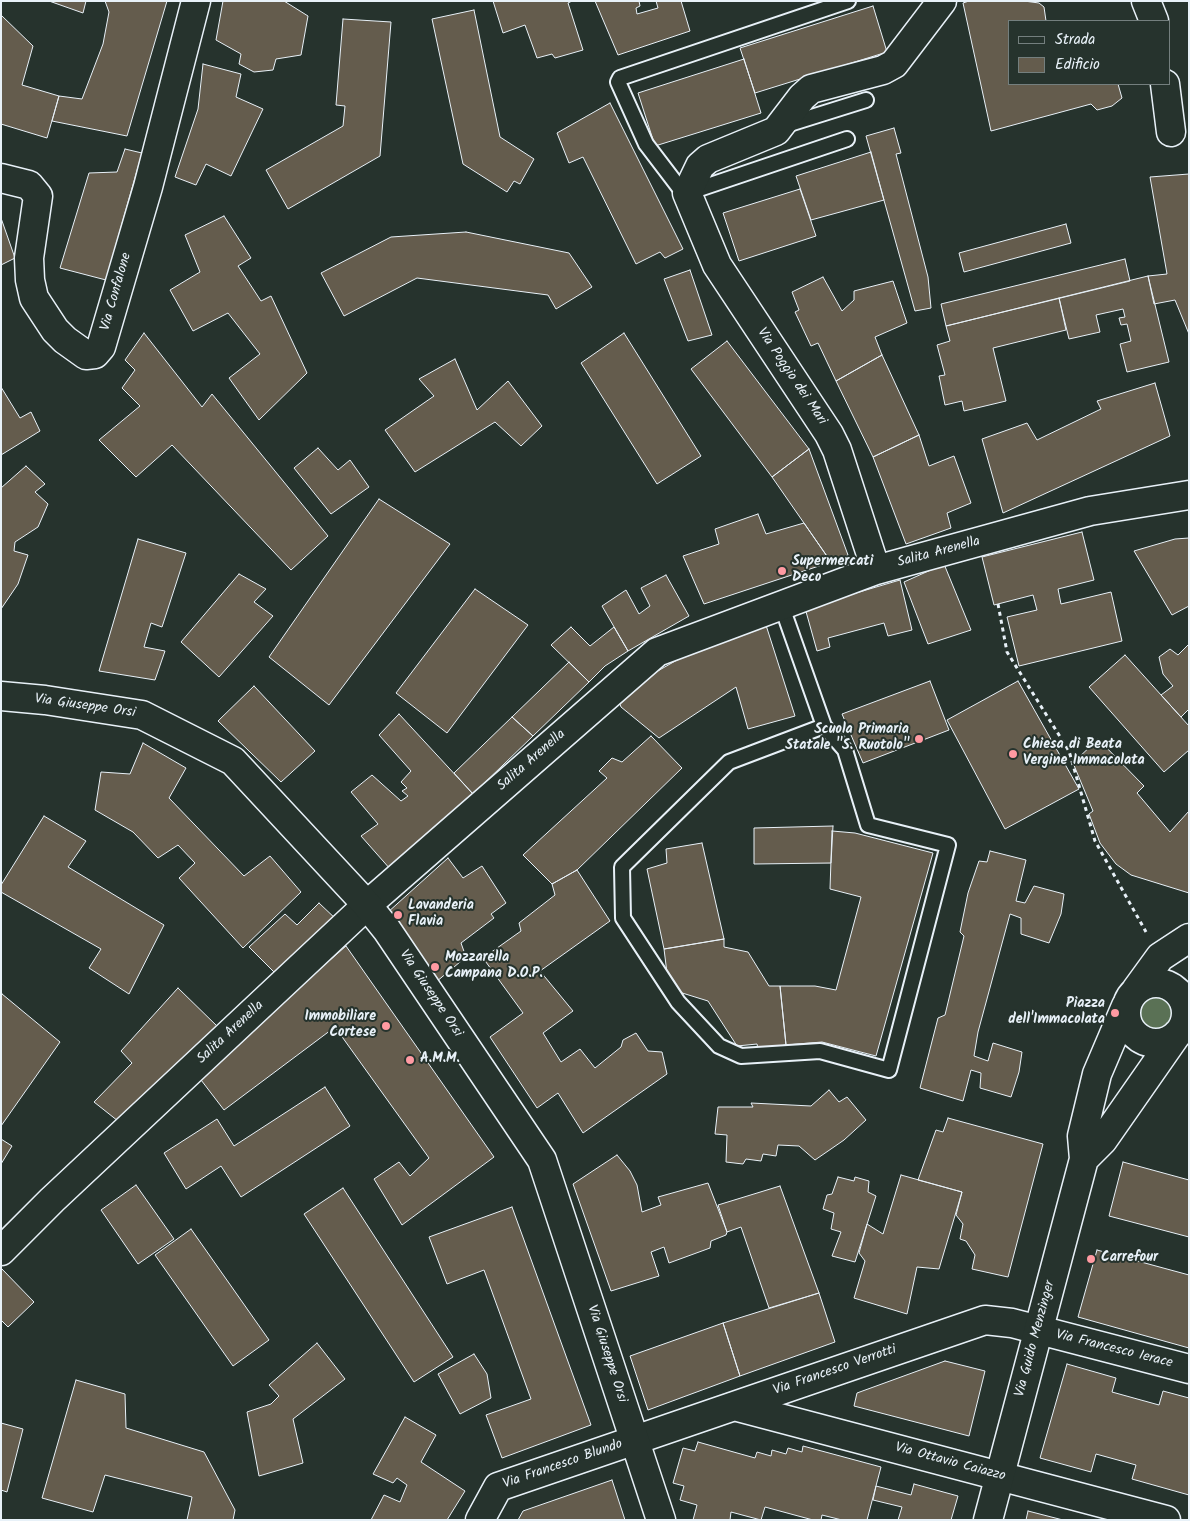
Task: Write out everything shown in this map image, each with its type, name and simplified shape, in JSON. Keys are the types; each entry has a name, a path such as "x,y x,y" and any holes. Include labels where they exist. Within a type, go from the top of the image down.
{"street":[{"name":"Via Confalone","path":"1,178 29,185 38,196 29,258 30,280 34,298 55,330 65,340 86,355 95,354 100,347 148,187 196,1"},
{"path":"687,193 700,166 708,159 770,134 781,127 802,97 811,90 883,70 894,64 942,1"},
{"path":"1146,1 1154,20"},
{"path":"1165,85 1171,132"},
{"name":"Via Poggio dei Mari","path":"687,193 717,265 829,434 837,450 876,570"},
{"name":"Salita Arenella","path":"1,1251 52,1200 367,905 657,652 876,570 1090,511 1189,495"},
{"name":"Via Giuseppe Orsi","path":"1,696 45,700 142,715 233,762 367,905 387,930 542,1160 661,1520"},
{"path":"1084,1159 1082,1136 1097,1074 1131,998 1160,957 1189,938"},
{"path":"1084,1159 1103,1140 1184,1023 1183,999 1176,990 1168,985 1157,982 1147,984 1131,998 1126,1016 1129,1026 1142,1040 1160,1043 1184,1023"},
{"name":"Via Guido Menzinger","path":"988,1520 1084,1159"},
{"name":"Via Francesco Verrotti","path":"634,1440 985,1320 1002,1321 1038,1330"},
{"name":"Via Francesco Ierace","path":"1038,1330 1189,1369"},
{"name":"Via Ottavio Caiazzo","path":"734,1406 1166,1520"},
{"name":"Via Francesco Blundo","path":"480,1520 498,1487 634,1440"}],"lane":[{"name":"Via Poggio dei Mari","path":"687,193 678,186 646,144 618,85 618,80 848,1"},
{"path":"781,127 866,100"},
{"path":"687,193 847,140"},
{"path":"782,606 824,726 845,750 868,826 948,845 889,1070 820,1051 740,1056 719,1046 678,1002 622,918 622,867 729,762 824,726"}],"path":[{"path":"998,604 1007,652 1069,751 1095,842 1160,957"}],"green space":[{"path":"1151,990 1161,990 1175,1000 1179,1013 1175,1026 1169,1032 1161,1036 1151,1036 1137,1026 1133,1018 1133,1008 1143,994"}],"building":[{"path":"49,1 86,1 83,13"},
{"path":"105,1 167,1 127,136 52,121 59,96 82,99 103,44 109,12"},
{"path":"223,1 284,1 308,16 301,55 276,59 273,70 254,72 239,64 241,54 216,40"},
{"path":"493,1 572,1 568,3 583,50 555,58 552,54 537,58 525,25 503,33"},
{"path":"595,1 639,1 640,6 636,8 637,14 658,8 656,1 681,1 690,31 618,55"},
{"path":"969,1 1024,1 1039,3 1044,7 1046,20 1008,20 1008,85 1118,85 1122,98 1112,106 1097,110 1091,104 991,131 963,3"},
{"path":"873,6 887,52 755,93 740,48"},
{"path":"474,10 500,137 534,159 520,184 514,181 507,192 463,164 432,19"},
{"path":"1,15 33,46 22,85 59,96 47,138 1,124"},
{"path":"343,19 391,22 380,156 288,209 266,170 343,126 345,106 336,105"},
{"path":"744,59 761,113 655,146 638,93"},
{"path":"203,64 241,74 236,97 263,109 231,176 206,164 196,185 175,177 198,109"},
{"path":"610,103 683,249 665,258 660,252 636,264 583,157 569,163 557,133"},
{"path":"894,128 901,153 896,154 928,277 931,308 915,311 866,136"},
{"path":"125,149 142,153 106,280 60,268 89,173 117,172"},
{"path":"871,152 884,200 811,220 796,176"},
{"path":"1189,174 1189,334 1175,300 1154,304 1148,276 1167,274 1150,177"},
{"path":"800,189 816,236 739,261 723,213"},
{"path":"224,216 251,258 238,266 261,301 271,296 307,373 259,420 229,378 260,354 228,313 193,331 170,290 200,272 185,235"},
{"path":"1,218 15,258 1,265"},
{"path":"1066,224 1071,243 964,272 959,253"},
{"path":"466,232 569,253 592,287 556,309 548,295 417,278 344,316 321,273 391,237"},
{"path":"1125,259 1130,281 946,326 941,304"},
{"path":"690,270 712,335 688,341 664,279"},
{"path":"1148,276 1169,362 1127,372 1120,344 1131,341 1127,324 1121,325 1119,318 1125,317 1123,309 1096,315 1100,332 1069,339 1059,298"},
{"path":"823,277 842,311 854,300 854,291 893,281 907,323 875,337 882,355 836,381 818,343 811,346 795,312 799,310 792,292"},
{"path":"1059,298 1066,330 993,348 1006,401 964,411 962,401 945,405 939,376 945,375 937,345 950,341 946,326"},
{"path":"144,333 202,407 212,394 328,536 291,570 172,445 136,477 99,440 140,406 122,388 135,370 125,360"},
{"path":"624,333 701,456 657,484 581,363"},
{"path":"727,341 809,449 772,477 691,369"},
{"path":"882,355 919,435 873,457 836,381"},
{"path":"455,359 477,410 508,381 542,426 521,446 495,422 415,472 385,430 434,396 419,379"},
{"path":"1155,383 1170,436 1003,513 982,439 1027,423 1037,440 1101,409 1097,401"},
{"path":"1,387 20,418 31,412 40,431 1,455"},
{"path":"919,435 929,466 954,456 971,503 947,513 951,528 906,544 873,457"},
{"path":"318,448 338,470 350,460 369,487 331,514 294,468"},
{"path":"809,449 848,555 831,562 772,477"},
{"path":"26,466 45,484 35,492 48,504 38,527 15,542 14,551 28,555 18,584 1,609 1,488"},
{"path":"379,499 450,544 329,705 269,657"},
{"path":"758,514 766,534 804,523 831,562 704,604 683,556 719,544 715,529"},
{"path":"1082,532 1094,580 1058,589 1061,604 1111,592 1122,641 1019,666 1007,617 1037,610 1033,595 994,605 982,557"},
{"path":"1189,538 1189,606 1172,615 1134,551 1175,539"},
{"path":"138,539 186,553 162,627 151,623 144,647 165,651 155,680 99,671"},
{"path":"944,564 971,630 928,644 904,582"},
{"path":"239,574 266,589 254,602 273,616 219,677 181,642"},
{"path":"666,575 689,616 628,651 602,606 626,590 639,614 650,606 641,588"},
{"path":"900,580 912,630 888,636 884,623 828,638 830,647 817,651 805,608"},
{"path":"475,589 528,625 447,733 396,693"},
{"path":"765,622 795,716 748,729 736,687 659,738 621,707 618,699 635,684 691,652"},
{"path":"571,627 590,646 614,627 628,651 605,666 589,682 551,645"},
{"path":"1189,644 1189,709 1181,717 1161,695 1173,686 1163,674 1159,657 1170,649 1178,655"},
{"path":"1125,655 1189,726 1189,750 1164,772 1089,687"},
{"path":"569,662 589,682 533,736 512,717"},
{"path":"930,681 949,730 863,763 842,714"},
{"name":"Chiesa di Beata Vergine Immacolata","path":"1018,681 1079,789 1005,829 947,720"},
{"path":"254,686 315,751 281,782 218,721"},
{"path":"399,714 473,794 391,870 361,836 378,824 351,792 372,775 401,801 408,796 402,791 407,788 401,782 411,771 379,735"},
{"path":"512,717 533,736 473,794 454,773"},
{"path":"651,736 682,768 577,870 552,884 523,855 607,778 599,771 612,758 622,762"},
{"path":"1098,739 1144,786 1137,793 1170,832 1189,811 1189,893 1131,875 1116,864 1100,843 1089,814 1093,811 1073,763"},
{"path":"143,743 186,768 169,798 244,876 270,856 301,892 243,948 179,878 195,863 178,845 158,858 133,832 95,810 101,772 130,774"},
{"path":"44,816 86,841 68,867 164,925 129,994 89,968 101,949 1,892 1,885"},
{"path":"833,826 831,863 754,864 754,828"},
{"path":"832,831 855,833 933,853 876,1056 822,1042 786,1045 780,986 815,986 836,990 861,897 830,889"},
{"path":"702,843 724,939 664,949 647,869 667,863 666,849"},
{"path":"990,851 1026,860 1016,901 1025,903 1034,886 1064,894 1061,914 1049,943 1021,934 1021,918 1010,914 978,1032 974,1056 988,1061 993,1043 1022,1052 1019,1072 1011,1097 980,1088 981,1073 971,1070 963,1101 920,1088 938,1018 945,1015 964,936 960,932 968,893 979,861 987,862"},
{"path":"448,858 463,878 482,866 506,903 491,914 494,918 461,943 466,957 436,982 387,913"},
{"path":"577,870 610,921 540,971 573,1011 543,1033 561,1062 580,1049 595,1068 621,1047 623,1040 636,1033 648,1051 662,1052 667,1074 583,1133 558,1093 537,1108 490,1037 523,1013 483,958 521,931 519,923 555,895 552,884"},
{"path":"319,903 338,921 278,976 249,947 285,914 297,925"},
{"path":"724,939 724,947 748,952 769,986 780,986 786,1045 758,1049 757,1044 737,1046 708,1001 679,992 667,973 664,949"},
{"path":"346,946 494,1157 402,1225 374,1179 399,1162 410,1176 429,1158 335,1027 224,1110 198,1076"},
{"path":"178,988 218,1027 118,1121 94,1102 132,1063 121,1051"},
{"path":"1,995 60,1042 1,1126"},
{"path":"325,1087 350,1126 241,1197 221,1166 186,1189 164,1153 217,1119 234,1146"},
{"path":"829,1090 839,1102 847,1097 866,1120 844,1140 815,1160 799,1146 778,1145 776,1156 763,1154 761,1161 746,1159 743,1164 726,1162 727,1135 715,1134 718,1107 753,1107 751,1103 811,1106"},
{"path":"948,1118 1043,1144 1008,1277 972,1269 975,1255 966,1241 960,1239 963,1224 956,1215 962,1192 918,1180 936,1130 943,1132"},
{"path":"1,1139 12,1146 1,1164"},
{"path":"617,1155 630,1171 637,1185 642,1212 661,1205 658,1197 708,1183 727,1232 726,1235 711,1241 710,1248 669,1263 664,1247 651,1252 659,1276 611,1291 573,1184"},
{"path":"1123,1162 1189,1180 1189,1237 1109,1216"},
{"path":"901,1175 962,1192 939,1269 917,1267 907,1314 854,1298 865,1261 859,1253 867,1224 883,1234"},
{"path":"838,1177 854,1181 855,1177 869,1181 868,1192 876,1196 855,1262 832,1256 841,1232 831,1229 834,1213 823,1209 827,1195 832,1194"},
{"path":"136,1185 174,1239 138,1264 101,1210"},
{"path":"780,1186 819,1293 769,1308 741,1227 727,1232 718,1205"},
{"path":"343,1188 453,1357 414,1382 304,1214"},
{"path":"512,1207 591,1425 502,1458 486,1415 531,1399 484,1270 447,1284 429,1237"},
{"path":"191,1229 269,1340 233,1366 155,1255"},
{"path":"1097,1250 1189,1275 1189,1348 1078,1317"},
{"path":"1,1268 34,1302 8,1327 1,1320"},
{"path":"819,1293 835,1342 740,1376 723,1323"},
{"path":"723,1323 740,1376 648,1410 630,1356"},
{"path":"317,1343 345,1379 293,1419 303,1463 259,1476 247,1412 271,1404 279,1396 269,1385"},
{"path":"474,1354 487,1374 491,1398 460,1414 438,1374"},
{"path":"945,1361 985,1371 969,1436 854,1406 857,1393"},
{"path":"1067,1364 1116,1378 1112,1392 1159,1405 1163,1391 1189,1398 1189,1495 1132,1479 1136,1465 1096,1454 1091,1472 1040,1458"},
{"path":"76,1380 125,1394 126,1428 204,1452 235,1510 233,1520 187,1520 192,1497 105,1475 93,1512 42,1498"},
{"path":"405,1417 436,1435 421,1462 465,1491 447,1520 371,1520 384,1495 400,1502 407,1485 397,1478 393,1483 373,1474"},
{"path":"1,1423 23,1429 7,1492 1,1490"},
{"path":"698,1442 755,1458 757,1452 771,1456 772,1450 786,1454 788,1448 802,1452 803,1446 881,1467 867,1520 842,1520 822,1515 821,1520 813,1520 765,1507 761,1520 731,1512 730,1520 693,1520 697,1505 680,1500 684,1486 673,1483 683,1448 695,1451"},
{"path":"612,1480 625,1520 518,1520 523,1511"},
{"path":"914,1484 958,1496 951,1520 898,1520 902,1507 873,1500 876,1486 911,1495"},
{"path":"1028,1511 1063,1520 1026,1520"}],"place":[{"name":"Supermercati Deco","path":"782,571"},
{"name":"Scuola Primaria Statale ''S. Ruotolo''","path":"919,739"},
{"name":"Chiesa di Beata Vergine Immacolata","path":"1013,754"},
{"name":"Lavanderia Flavia","path":"398,915"},
{"name":"Mozzarella Campana D.O.P.","path":"435,967"},
{"name":"Piazza dell'Immacolata","path":"1115,1013"},
{"name":"Immobiliare Cortese","path":"386,1026"},
{"name":"A.M.M.","path":"410,1060"},
{"name":"Carrefour","path":"1091,1259"}]}
